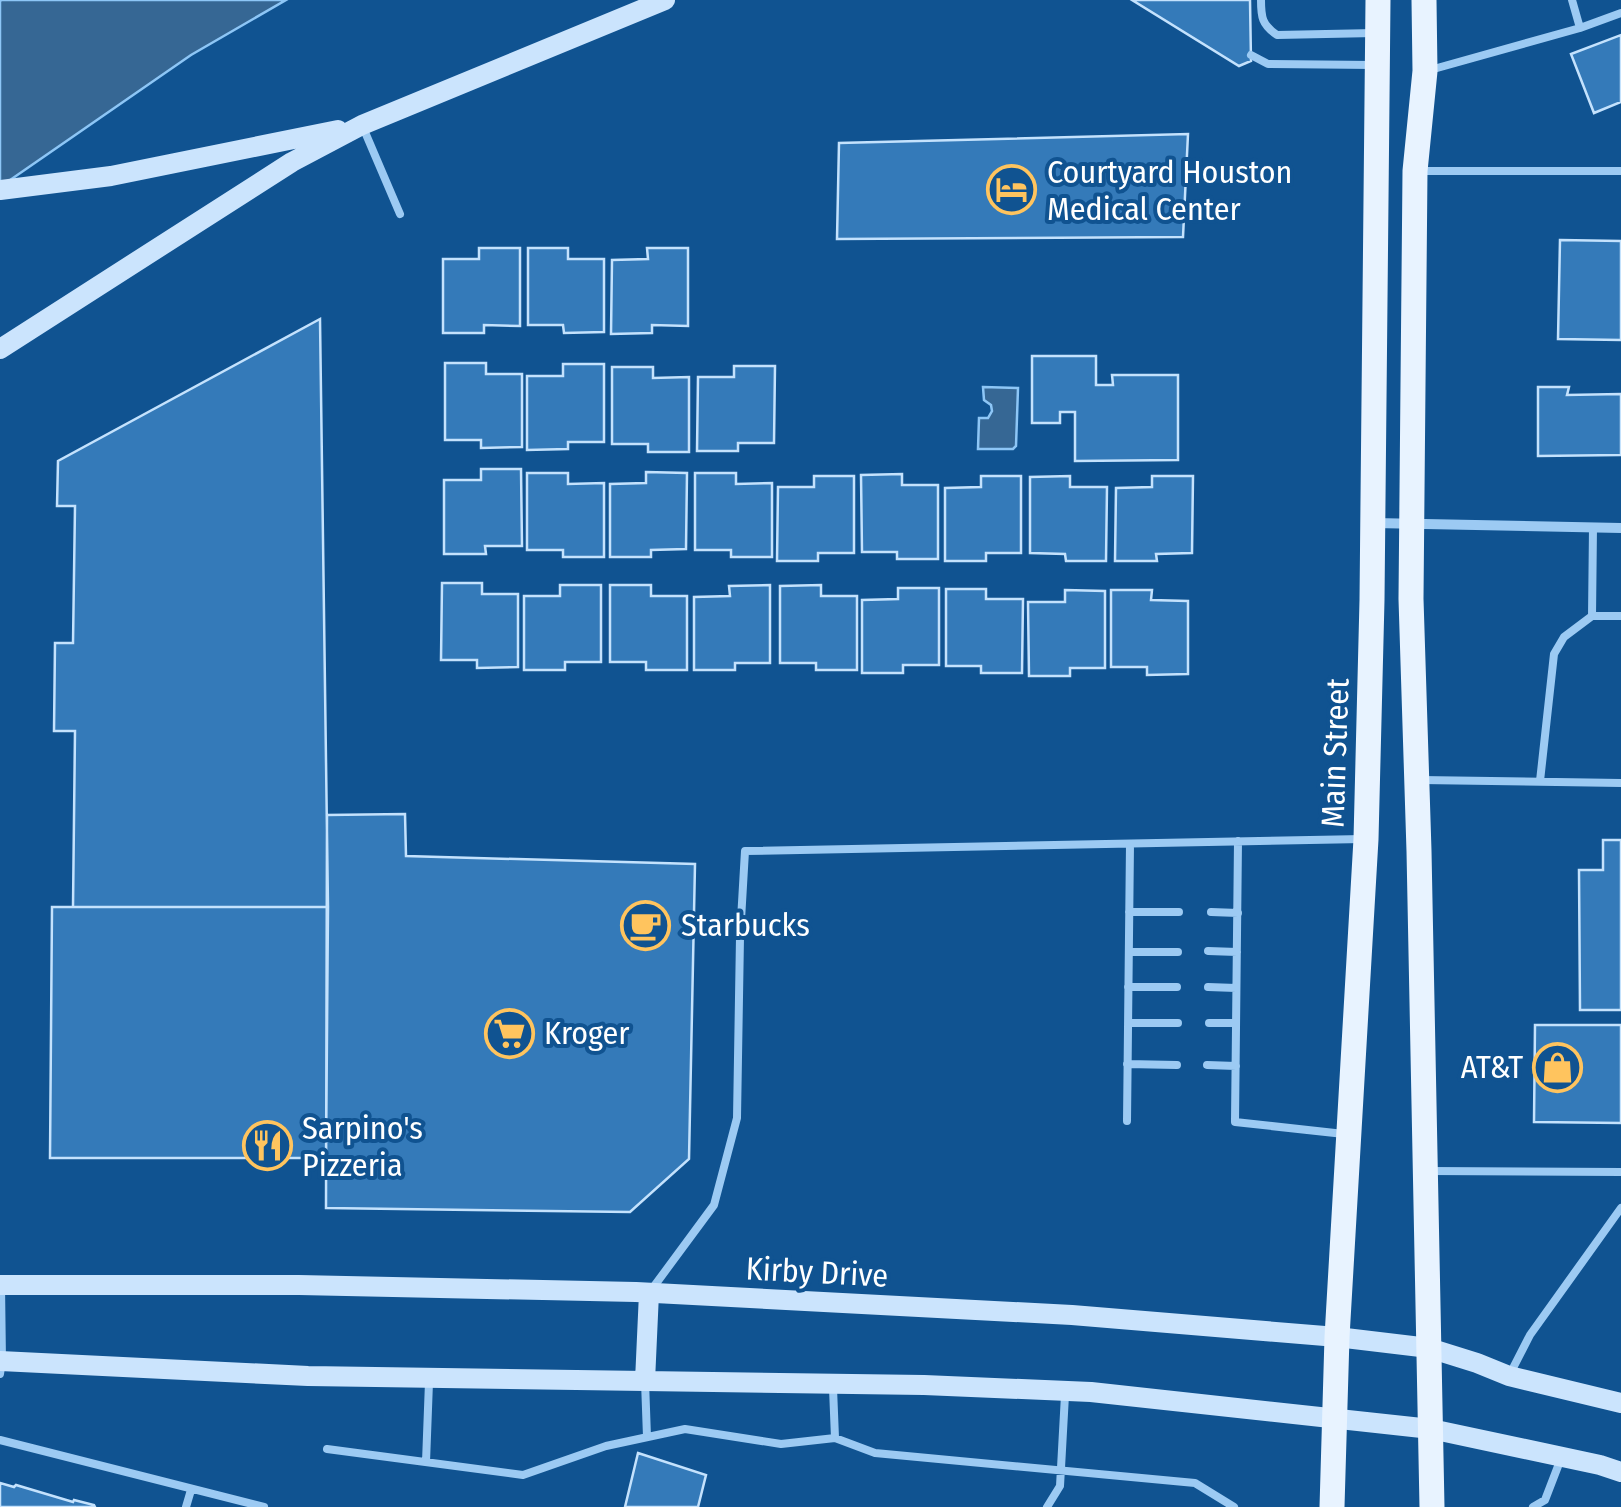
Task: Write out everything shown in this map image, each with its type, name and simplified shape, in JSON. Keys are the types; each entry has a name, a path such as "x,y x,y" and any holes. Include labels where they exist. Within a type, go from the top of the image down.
{"main road":[{"path":"0,349 292,162 362,125 665,0"},
{"name":"Main Street","path":"1332,1507 1337,1338 1366,838 1378,0"},
{"path":"1424,0 1425,71 1415,171 1411,599 1432,1507"},
{"path":"0,190 111,176 362,125"},
{"name":"Kirby Drive","path":"1,1285 299,1285 649,1293 1072,1316 1429,1348 1509,1376 1621,1404"},
{"path":"645,1381 649,1293"},
{"path":"1,1365 308,1376 1066,1390 1431,1429 1621,1472"}],"street":[{"path":"1373,524 1621,528"}],"lane":[{"path":"1262,0 1262,20 1277,35 1379,32"},
{"path":"1572,0 1580,28"},
{"path":"1425,71 1621,14"},
{"path":"1251,55 1268,64 1379,66"},
{"path":"362,125 400,214"},
{"path":"1415,171 1621,171"},
{"path":"1592,616 1593,527"},
{"path":"1540,781 1554,654 1564,637 1592,616 1621,616"},
{"path":"1416,780 1621,784"},
{"path":"649,1293 714,1205 737,1118 744,851 1366,838"},
{"path":"1238,841 1235,1122 1348,1134"},
{"path":"1127,1121 1130,844"},
{"path":"1129,912 1179,912"},
{"path":"1211,912 1238,913"},
{"path":"1129,952 1178,952"},
{"path":"1208,952 1237,952"},
{"path":"1128,987 1178,988"},
{"path":"1208,988 1236,988"},
{"path":"1128,1023 1178,1023"},
{"path":"1209,1023 1236,1023"},
{"path":"1128,1064 1177,1065"},
{"path":"1207,1065 1236,1066"},
{"path":"1424,1170 1621,1172"},
{"path":"1509,1376 1530,1335 1621,1208"},
{"path":"1,1285 1,1365"},
{"path":"426,1462 429,1377"},
{"path":"645,1381 647,1437"},
{"path":"833,1384 835,1438"},
{"path":"1047,1507 1060,1486 1066,1390"},
{"path":"326,1449 523,1475 606,1446 685,1428 782,1444 835,1438 875,1452 1195,1483 1234,1507"},
{"path":"0,1440 264,1507"},
{"path":"1533,1507 1547,1504 1561,1456"},
{"path":"186,1507 190,1490"}],"water":[{"path":"2,0 286,0 191,55 0,187"},
{"path":"983,387 1018,388 1013,449 978,449 979,418 988,418 992,411 984,400"}],"building":[{"path":"1132,0 1250,0 1251,61 1239,66"},
{"path":"1621,35 1621,102 1594,113 1571,54"},
{"name":"Courtyard Houston Medical Center","path":"1188,134 1183,237 837,239 839,143"},
{"path":"1560,240 1621,241 1621,340 1558,339"},
{"path":"479,248 520,248 520,326 484,325 484,333 443,333 443,259 479,259"},
{"path":"528,248 568,248 568,259 604,259 604,332 564,333 563,325 528,325"},
{"path":"647,248 688,248 688,326 652,325 652,333 611,334 612,260 648,259"},
{"path":"320,319 328,907 73,907 75,731 54,731 55,643 73,643 75,506 57,506 58,461"},
{"path":"1032,356 1096,356 1096,385 1113,385 1112,375 1178,375 1178,460 1075,461 1075,412 1060,412 1060,423 1032,423"},
{"path":"445,363 486,363 486,374 522,374 522,447 481,448 481,440 445,440"},
{"path":"563,364 604,364 604,442 568,442 568,449 527,450 527,376 563,376"},
{"path":"734,366 775,366 774,443 738,443 738,451 697,451 698,377 734,377"},
{"path":"612,367 653,367 653,378 689,377 689,452 648,452 648,444 612,444"},
{"path":"1538,387 1569,387 1567,395 1621,394 1621,455 1538,456"},
{"path":"481,469 521,469 522,546 485,546 486,554 444,554 444,480 481,480"},
{"path":"646,472 687,473 686,549 651,550 651,557 610,557 610,484 646,483"},
{"path":"527,473 568,473 568,484 604,483 604,557 563,557 563,550 527,550"},
{"path":"695,473 736,473 736,484 772,483 772,557 731,557 731,550 695,550"},
{"path":"902,474 902,485 938,485 938,559 897,559 897,552 862,552 861,475"},
{"path":"814,476 854,476 854,553 818,553 818,561 777,561 778,487 814,487"},
{"path":"981,476 1021,476 1021,553 986,553 986,561 945,561 945,488 981,487"},
{"path":"1070,476 1070,487 1107,487 1106,561 1066,561 1065,554 1030,553 1030,477"},
{"path":"1152,476 1193,476 1192,553 1156,554 1157,561 1115,561 1116,488 1152,487"},
{"path":"442,583 482,583 482,594 518,594 518,667 477,668 477,660 441,660"},
{"path":"560,585 601,585 601,662 565,662 565,670 524,670 524,596 560,596"},
{"path":"610,585 651,585 651,596 687,596 687,670 646,670 646,662 610,662"},
{"path":"770,585 770,663 735,663 735,670 694,670 694,597 730,596 729,586"},
{"path":"821,585 821,596 857,596 857,670 816,670 816,663 780,663 780,586"},
{"path":"898,588 939,588 939,665 903,665 903,673 862,673 862,600 898,599"},
{"path":"946,589 986,589 986,599 1023,599 1022,673 981,673 981,666 946,666"},
{"path":"1065,590 1105,591 1105,668 1070,668 1070,676 1029,676 1028,602 1065,602"},
{"path":"1111,590 1152,590 1151,600 1188,601 1188,674 1147,675 1147,667 1111,667"},
{"name":"Kroger","path":"405,814 406,856 695,864 689,1159 630,1212 326,1208 327,815"},
{"path":"1603,840 1621,840 1621,1010 1580,1010 1579,870 1603,870"},
{"path":"52,907 328,907 326,1158 50,1158"},
{"path":"1535,1025 1621,1025 1621,1123 1534,1122"},
{"path":"638,1453 706,1475 698,1507 625,1507"},
{"path":"0,1483 16,1485 95,1507 0,1507"}],"place":[{"name":"Courtyard Houston Medical Center","path":"1012,190"},
{"name":"Starbucks","path":"646,925"},
{"name":"Kroger","path":"509,1033"},
{"name":"AT&T","path":"1558,1067"},
{"name":"Sarpino's Pizzeria","path":"267,1146"}]}
